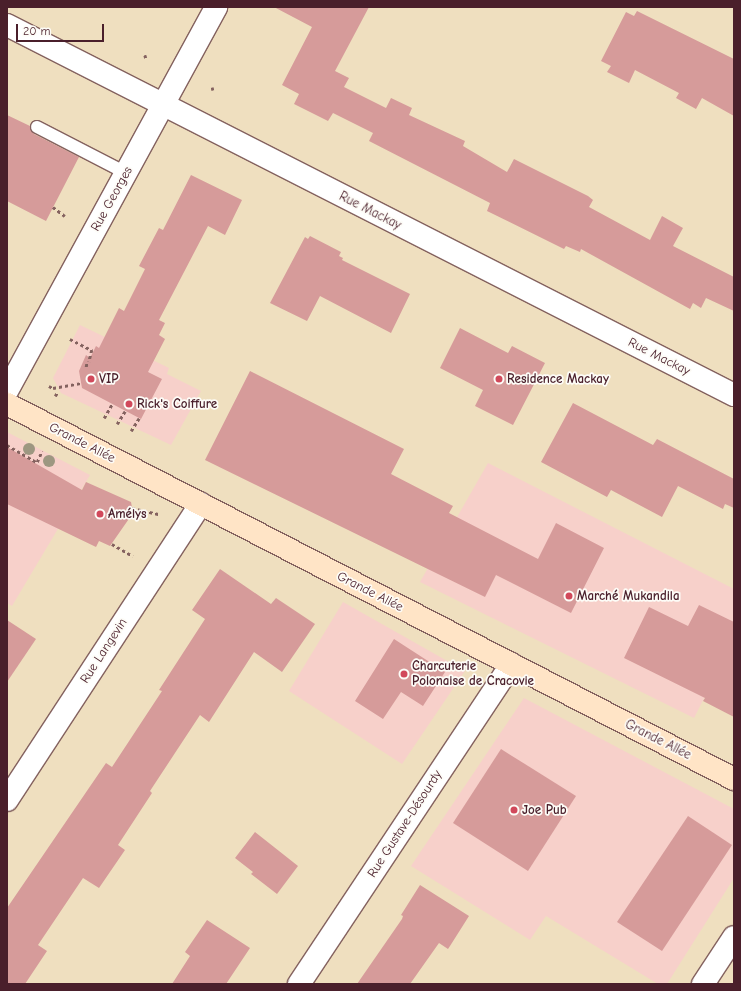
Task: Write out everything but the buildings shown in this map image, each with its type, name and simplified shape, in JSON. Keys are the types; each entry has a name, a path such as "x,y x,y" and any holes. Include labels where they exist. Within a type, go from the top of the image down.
{"main road":[{"name":"Grande Allée","path":"7,404 734,779"}],"street":[{"name":"Rue Georges","path":"7,391 216,7"},
{"name":"Rue Mackay","path":"7,25 734,395"},
{"name":"Rue Langevin","path":"7,800 201,504"},
{"name":"Rue Gustave-Désourdy","path":"299,984 512,664"},
{"path":"703,984 734,937"}],"lane":[{"path":"37,127 126,173"}],"path":[{"path":"53,207 65,216"},
{"path":"70,339 92,350 86,367"},
{"path":"49,386 53,388 81,383"},
{"path":"104,418 112,404"},
{"path":"117,424 125,411"},
{"path":"131,431 139,418"},
{"path":"7,445 37,462 40,454"},
{"path":"132,508 158,514"},
{"path":"112,544 133,556"}],"shaded area":[{"path":"80,325 169,368 167,374 201,391 171,445 61,393 53,378"},
{"path":"7,432 90,475 12,606 7,603"},
{"path":"488,463 734,589 734,639 694,718 420,582"},
{"path":"343,602 465,671 402,764 289,691"},
{"path":"524,698 734,809 734,878 667,984 658,984 546,916 530,940 411,866"}],"place":[{"name":"VIP","path":"91,379"},
{"name":"Residence Mackay","path":"499,379"},
{"name":"Rick's Coiffure","path":"129,404"},
{"name":"Amélys","path":"100,514"},
{"name":"Marché Mukandila","path":"569,596"},
{"name":"Charcuterie Polonaise de Cracovie","path":"404,674"},
{"name":"Joe Pub","path":"514,810"}]}
